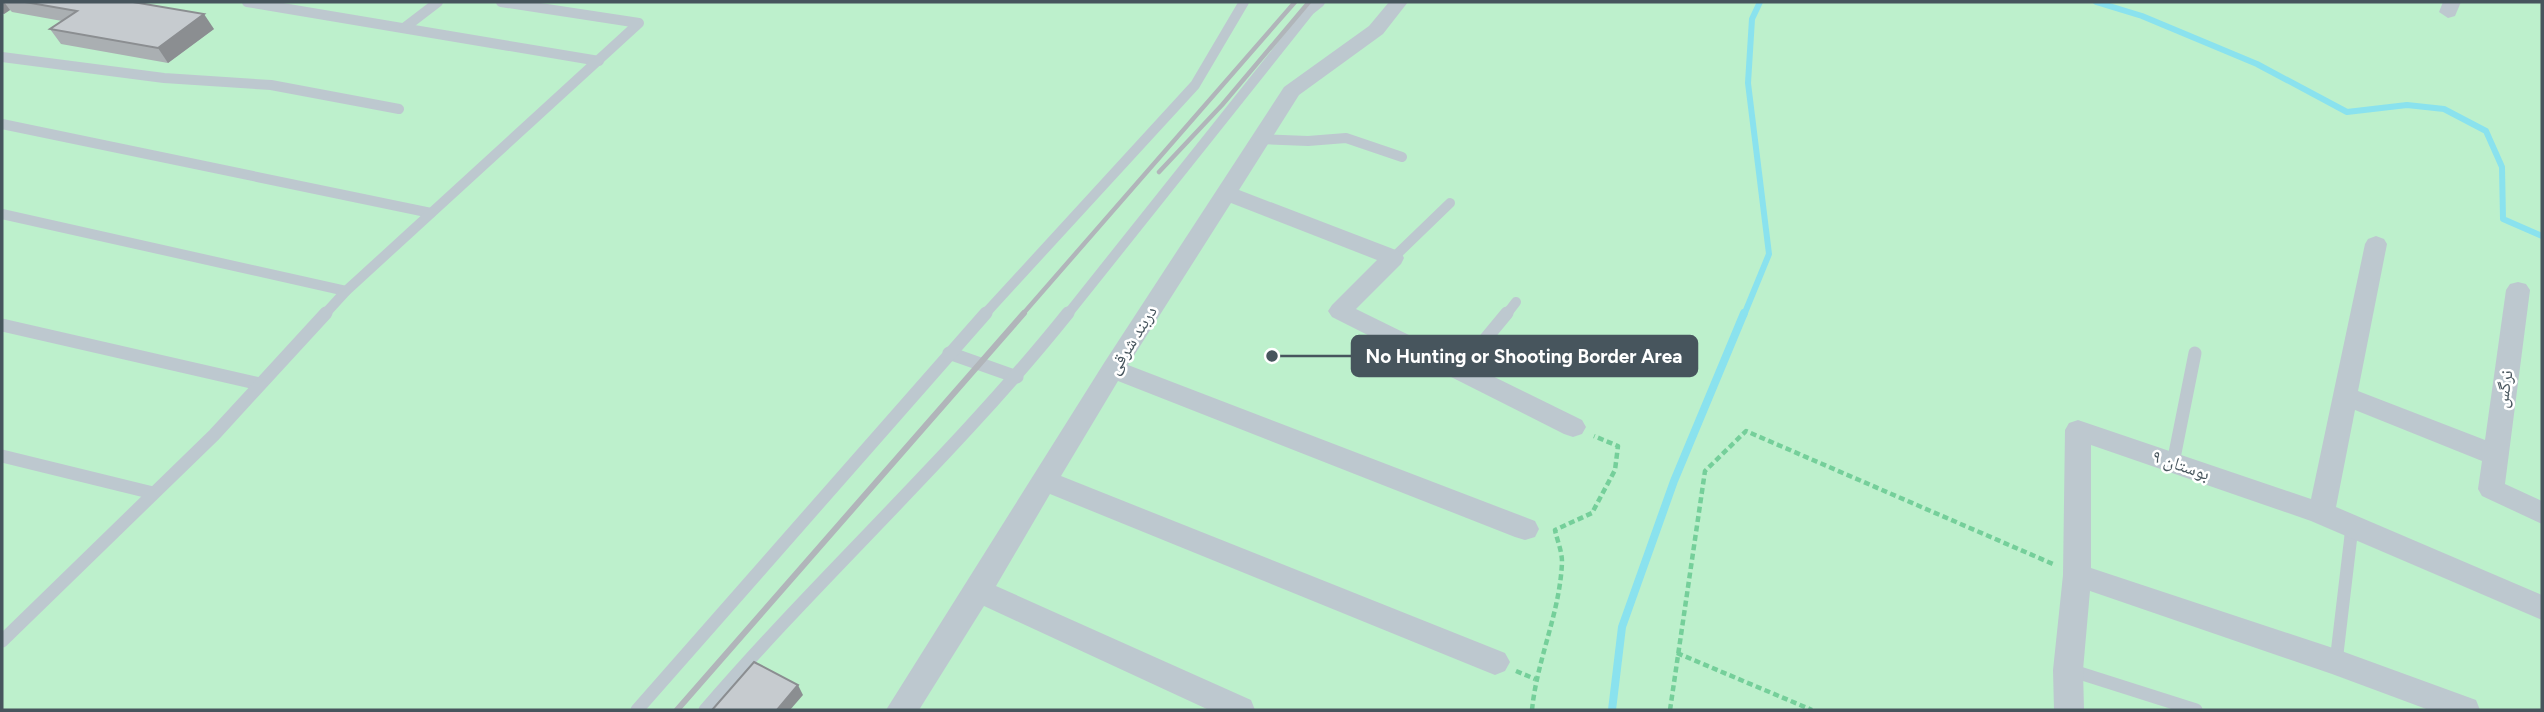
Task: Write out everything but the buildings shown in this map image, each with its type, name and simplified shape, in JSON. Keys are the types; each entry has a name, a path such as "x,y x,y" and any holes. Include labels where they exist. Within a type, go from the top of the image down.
{"street":[{"name":"دربند شرقی","path":"901,710 922,682 1113,369 1291,91 1376,30 1399,2"},
{"path":"1226,193 1393,258 1340,311 1573,427"},
{"path":"2321,513 2376,244"},
{"name":"نرگس","path":"2518,290 2491,489 2542,513"},
{"path":"1113,369 1525,529"},
{"path":"2344,396 2495,455"},
{"name":"بوستان ۹","path":"2069,710 2068,670 2077,575 2078,430 2321,513 2542,608"},
{"path":"1045,481 1495,662"},
{"path":"2077,575 2336,662 2465,710"},
{"path":"979,591 1240,710"}],"lane":[{"path":"247,2 599,61"},
{"path":"404,28 438,2"},
{"path":"2,641 261,384 346,291 639,23 501,2"},
{"path":"637,710 949,352 1195,85 1244,2"},
{"path":"705,710 752,654 1017,377 1310,9 1320,2"},
{"path":"2,57 164,78 271,85 399,109"},
{"path":"2,124 431,214"},
{"path":"1260,139 1308,141 1346,138 1402,157"},
{"path":"1393,258 1450,203"},
{"path":"2,214 346,291"},
{"path":"1459,371 1516,302"},
{"path":"2,325 261,384"},
{"path":"949,352 1017,377"},
{"path":"2173,463 2195,353"},
{"path":"2,456 153,493"},
{"path":"2336,662 2352,527"},
{"path":"2068,670 2196,710"}],"path":[{"path":"1532,710 1535,679 1558,604 1562,559 1555,530 1592,513 1615,470 1618,446 1573,427"},
{"path":"1670,710 1704,471 1746,431 2077,575"},
{"path":"1677,653 1812,710"}],"green space":[{"path":"2,2 2542,2 2542,710 2,710"}],"waterway":[{"path":"1744,315 1769,254 1748,83 1752,19 1760,2"},
{"path":"2096,2 2142,16 2257,64 2347,112 2407,105 2444,109 2486,131 2502,167 2503,219 2542,236"},
{"path":"1612,710 1622,627 1674,481 1744,313"}],"railway":[{"path":"1022,315 1295,2"},
{"path":"1159,172 1222,105 1309,2"},
{"path":"677,710 1024,313"}],"place":[{"name":"No Hunting or Shooting Border Area","path":"1272,356"}]}
